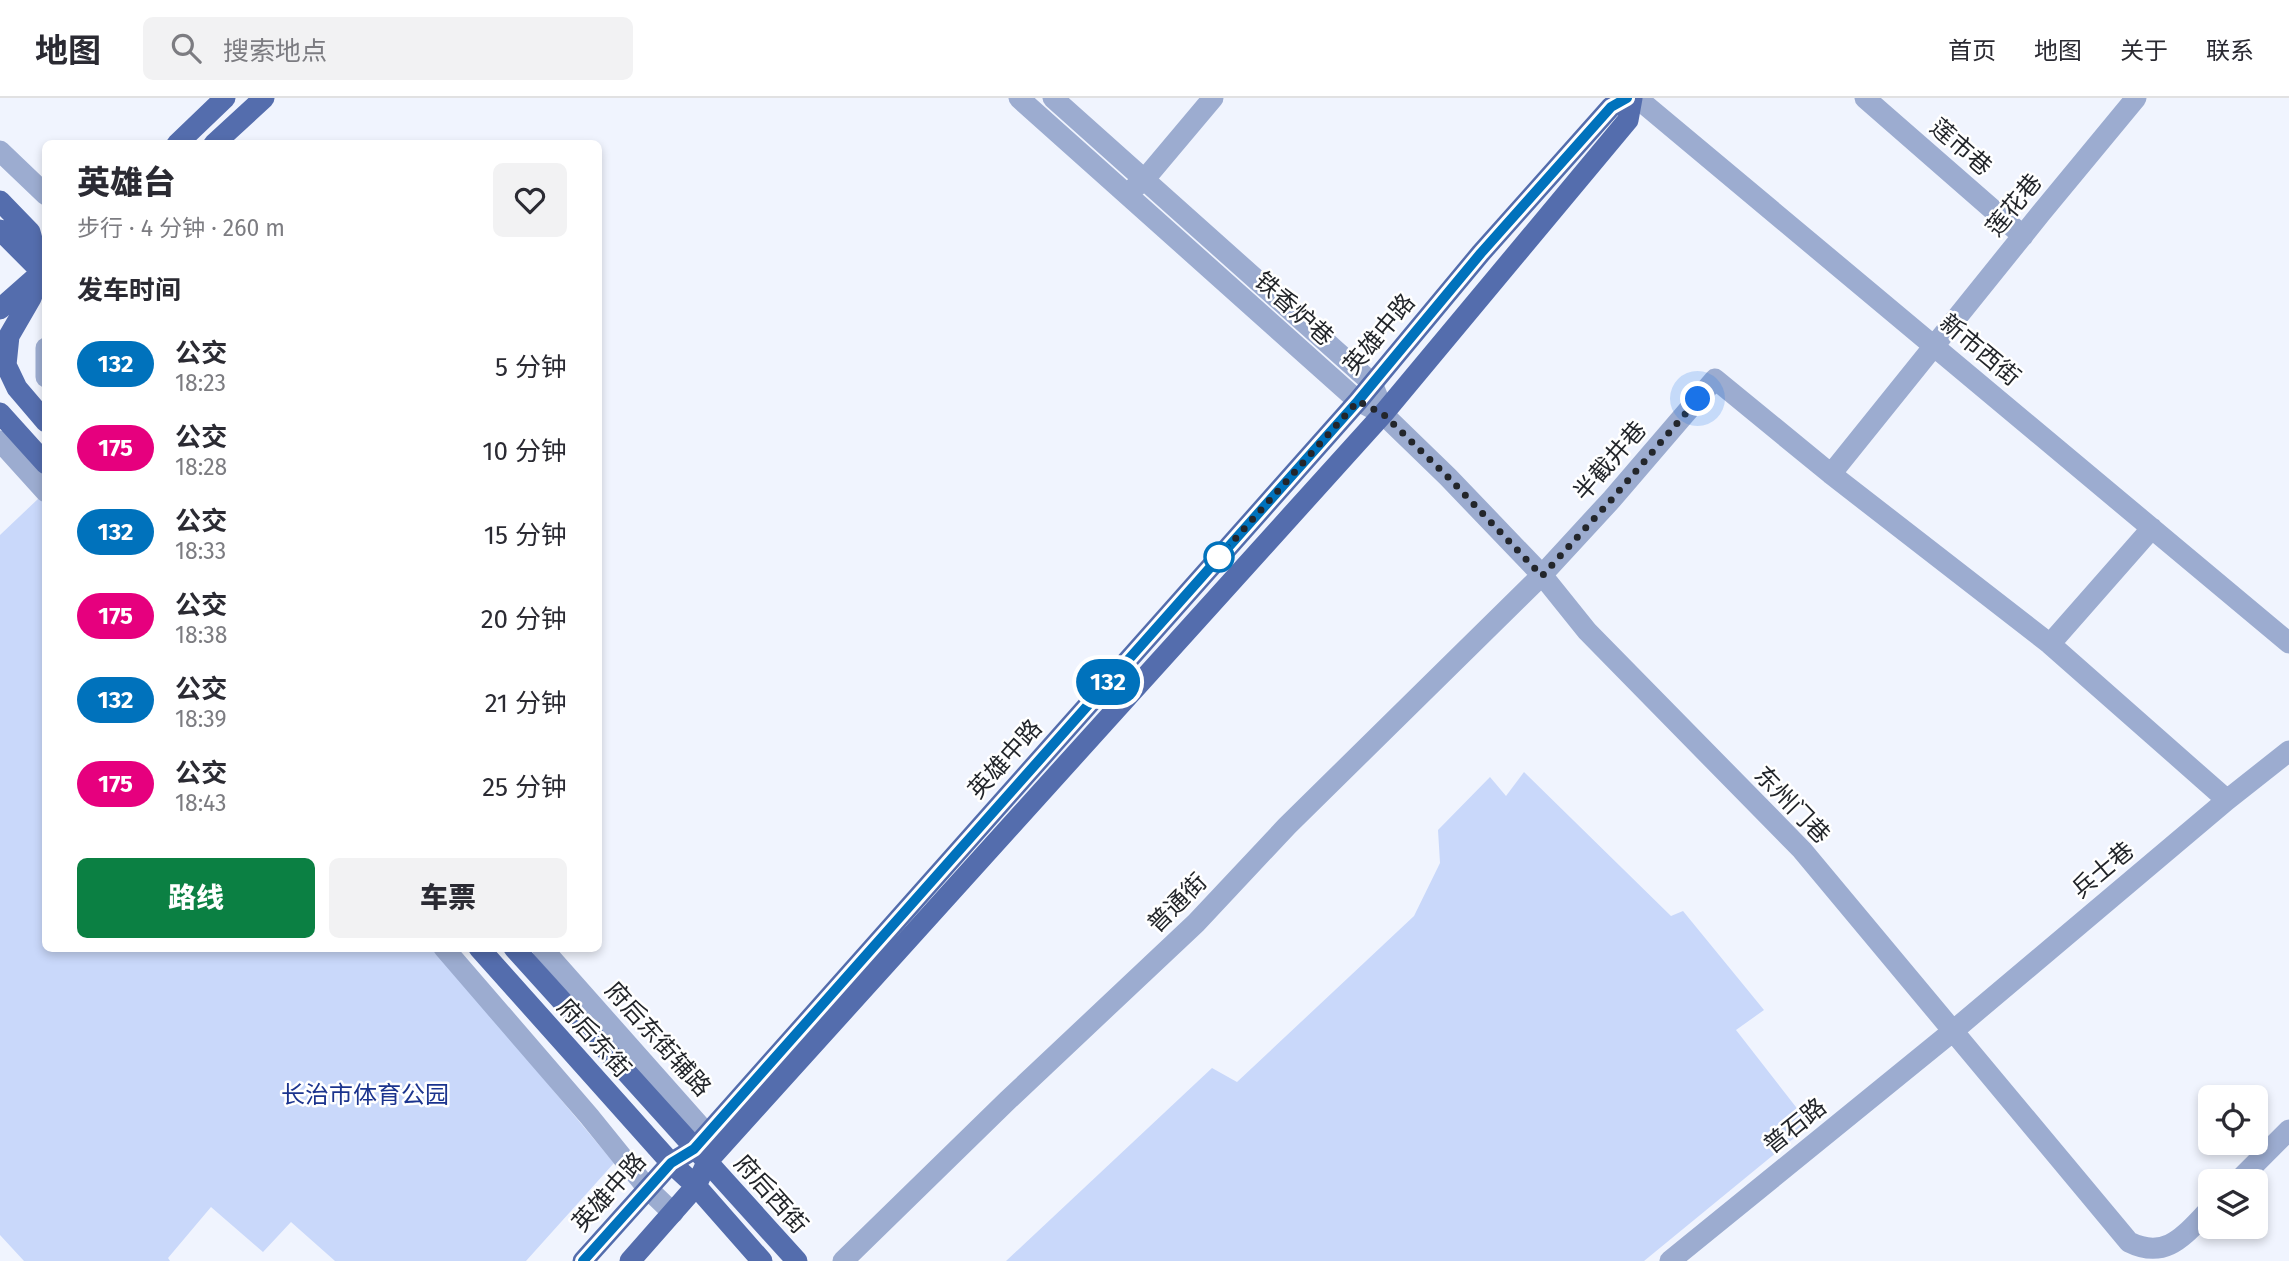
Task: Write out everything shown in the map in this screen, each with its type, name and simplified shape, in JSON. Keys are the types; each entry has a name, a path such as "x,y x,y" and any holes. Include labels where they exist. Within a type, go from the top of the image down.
{"main road":[{"path":"181,140 225,98"},
{"path":"218,140 264,98"},
{"name":"英雄中路","path":"630,1261 696,1186 703,1149 1358,401 1481,253 1611,107 1632,98"},
{"name":"英雄中路","path":"583,1261 671,1163 703,1149 1383,414 1628,120 1632,98"},
{"path":"0,201 30,232 42,267"},
{"path":"0,230 42,269"},
{"path":"0,309 42,271"},
{"path":"42,272 31,298 5,340 6,365 18,388 42,417"},
{"path":"5,340 42,306"},
{"path":"0,413 42,460"},
{"name":"府后东街","path":"483,952 671,1163 696,1186"},
{"name":"府后东街","path":"518,952 703,1149"},
{"name":"府后西街","path":"703,1149 797,1261"},
{"name":"府后西街","path":"696,1186 762,1261"}],"street":[{"name":"铁香炉巷","path":"1019,98 1358,401 1383,414"},
{"name":"铁香炉巷","path":"1053,98 1372,383 1383,414"},
{"path":"1126,194 1144,180 1213,98"},
{"name":"新市西街","path":"1632,98 2289,643"},
{"name":"莲市巷","path":"1865,98 2023,236"},
{"name":"莲花巷","path":"1831,474 2136,98"},
{"path":"0,151 42,191"},
{"name":"半截井巷","path":"1542,576 1715,379 1831,474"},
{"name":"东州门巷","path":"1383,414 1448,477 1542,576 1587,631 1802,850 2129,1241 2143,1249 2158,1250 2172,1244 2198,1220"},
{"path":"0,441 42,488"},
{"path":"1831,474 2050,644 2227,800"},
{"path":"2050,644 2152,528"},
{"name":"普通街","path":"843,1261 1008,1100 1196,923 1287,826 1542,576"},
{"name":"兵士巷","path":"1953,1031 2289,751"},
{"path":"447,952 589,1116 648,1189 673,1213"},
{"name":"府后东街辅路","path":"545,952 703,1149"},
{"name":"普石路","path":"1670,1261 1685,1254 1953,1031"},
{"path":"2250,1169 2289,1130"}],"green space":[{"name":"长治市体育公园","path":"39,498 42,501 42,952 438,952 614,1163 526,1261 335,1261 291,1222 263,1252 211,1207 168,1258 170,1261 24,1261 0,1235 0,535"},
{"path":"1524,772 1671,916 1683,911 1764,1010 1736,1030 1810,1125 1644,1261 1006,1261 1212,1068 1237,1082 1414,916 1440,863 1438,830 1490,777 1506,796"}],"bus line":[{"name":"132","path":"583,1261 671,1163 694,1149 1358,401 1518,211 1611,107 1627,98"}],"route":[{"path":"1219,557 1358,401 1383,414 1448,477 1542,576 1698,399"}]}
